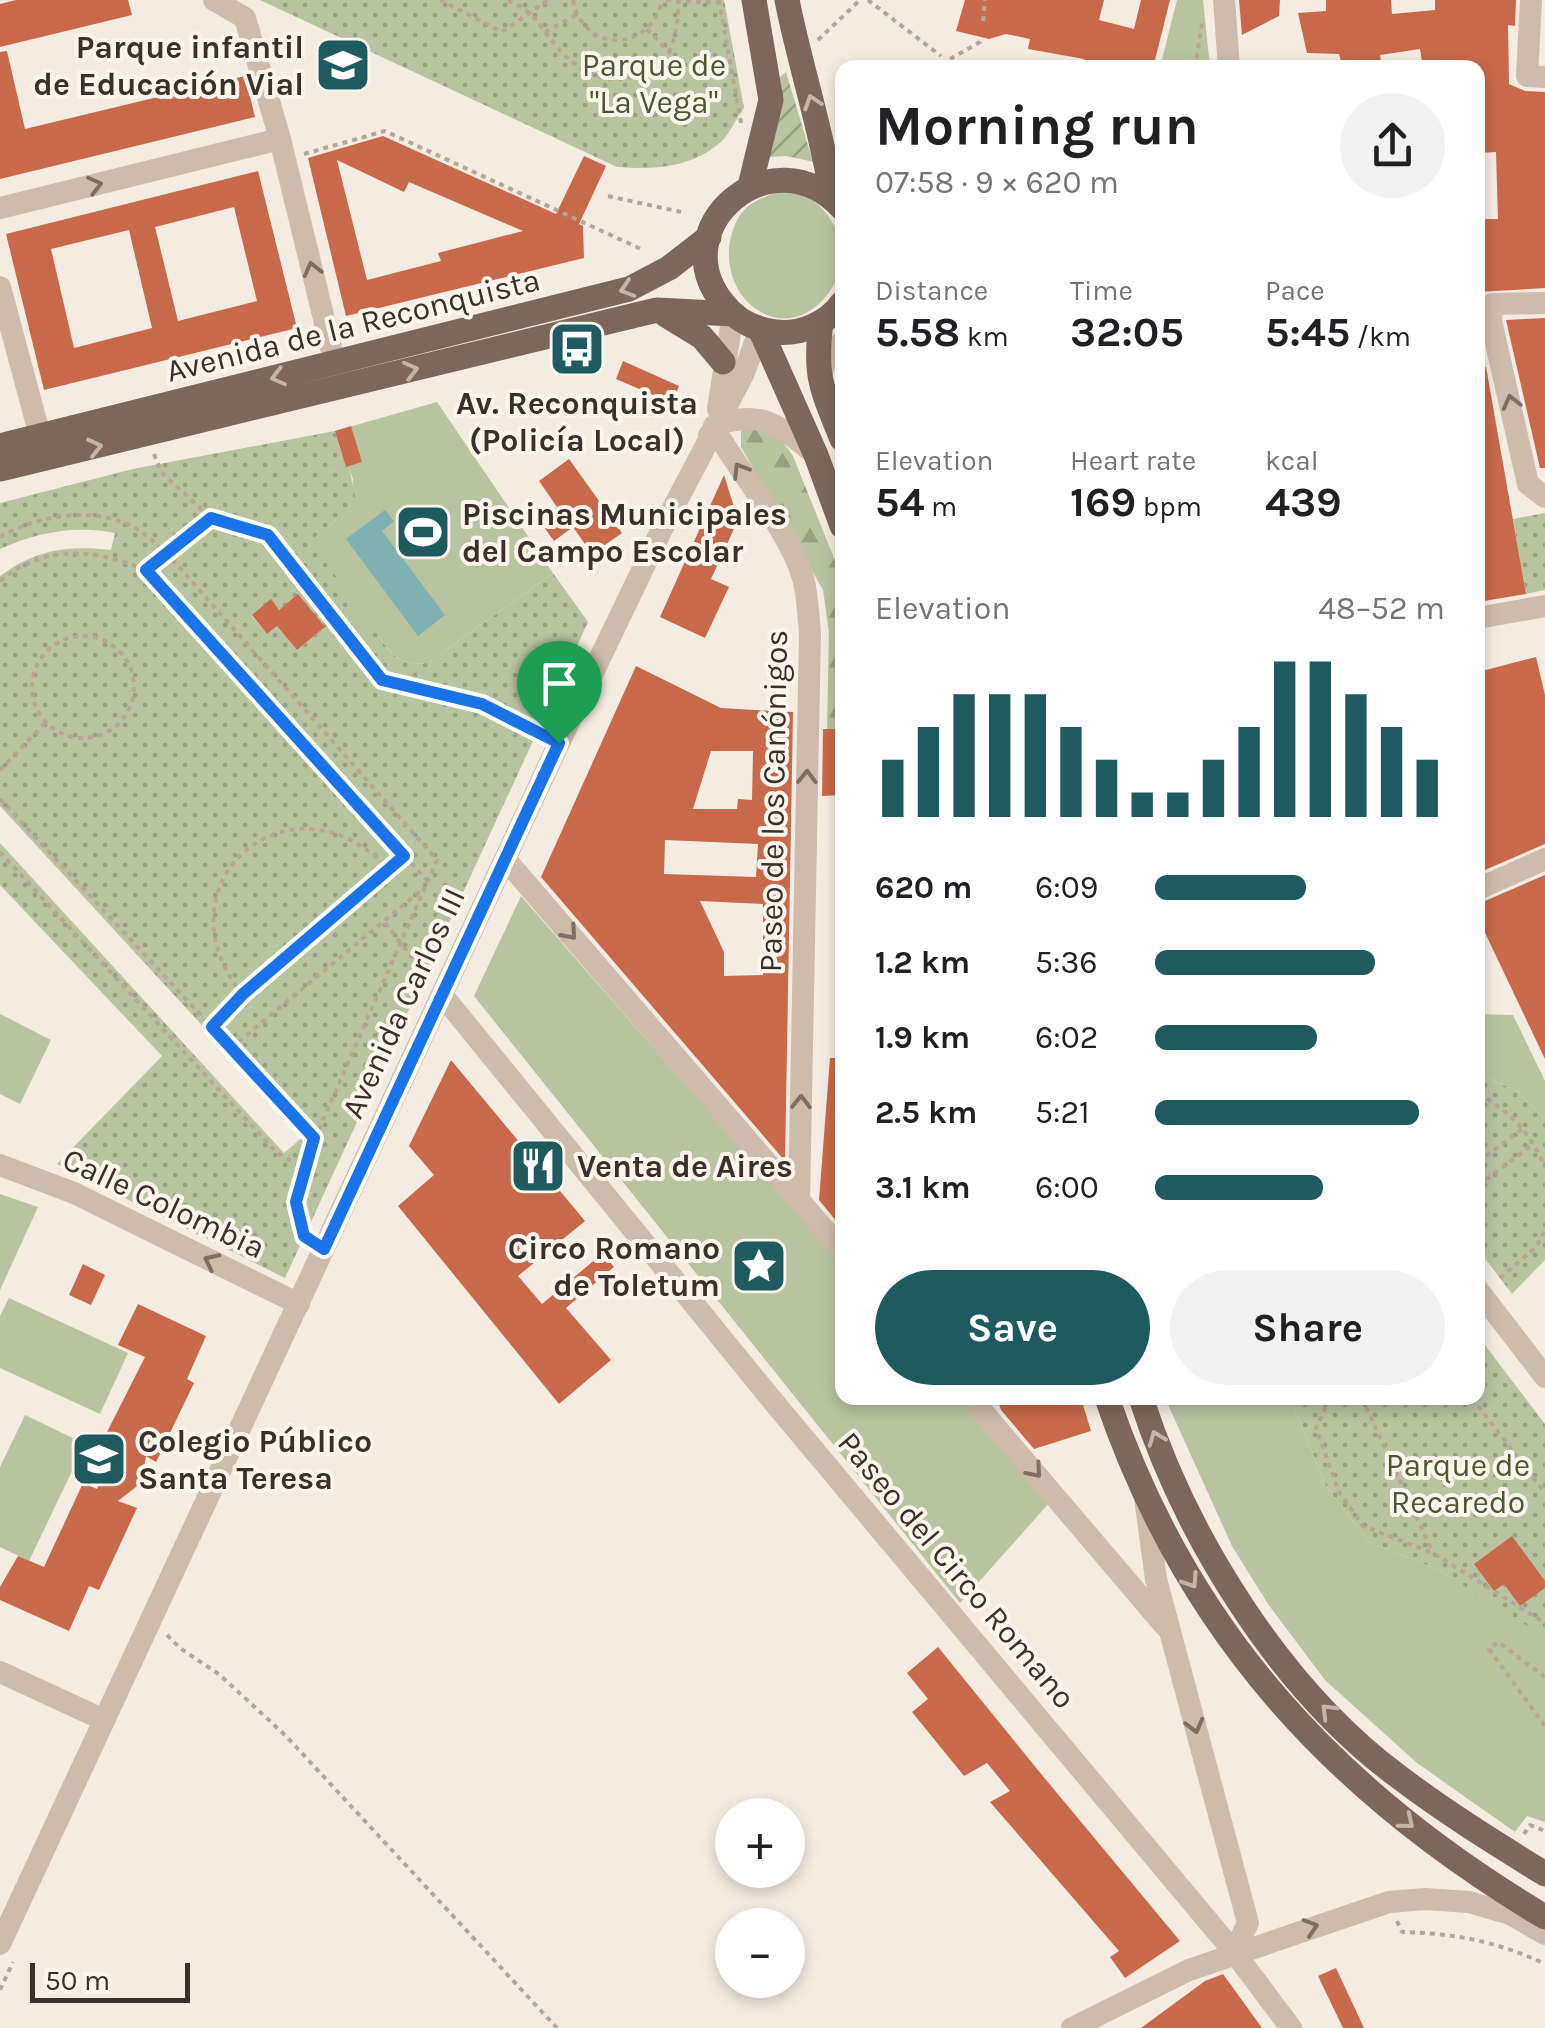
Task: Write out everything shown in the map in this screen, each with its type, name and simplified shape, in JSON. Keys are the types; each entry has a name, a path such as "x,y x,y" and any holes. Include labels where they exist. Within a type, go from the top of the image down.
{"main road":[{"path":"754,0 771,100 750,186 792,180 813,185 835,202"},
{"path":"786,0 835,194"},
{"name":"Avenida de la Reconquista","path":"0,446 629,290 659,275 708,237 717,216 731,199 750,186"},
{"path":"708,237 710,279 733,314 760,330 781,333 832,325"},
{"path":"657,310 702,337 724,362"},
{"name":"Avenida de la Reconquista","path":"0,469 657,310 733,314"},
{"path":"832,325 816,361 819,381 835,422"},
{"path":"760,330 816,454 835,507"},
{"path":"1110,1405 1144,1494 1176,1558 1252,1671 1290,1716 1335,1761 1409,1824 1455,1859 1545,1916"},
{"path":"1144,1405 1168,1471 1218,1565 1256,1626 1310,1694 1396,1776 1545,1874"}],"street":[{"path":"214,0 246,18 335,364"},
{"path":"1224,0 1228,60"},
{"path":"1531,0 1526,76 1545,77"},
{"path":"0,208 282,149"},
{"path":"0,288 40,436"},
{"path":"1545,303 1492,304 1491,321 1528,484 1545,496"},
{"name":"Avenida Carlos III","path":"713,427 733,314"},
{"name":"Avenida Carlos III","path":"0,1944 559,743 713,427 743,374 760,330"},
{"path":"819,381 826,358 835,349"},
{"path":"713,427 731,419 763,419 777,424 816,454"},
{"name":"Paseo de los Canónigos","path":"713,427 790,549 803,576 807,598 799,1200"},
{"path":"1485,617 1545,606"},
{"path":"506,860 835,1242"},
{"path":"1485,887 1545,860"},
{"name":"Paseo del Circo Romano","path":"443,996 776,1406 1234,1952 1291,2028"},
{"name":"Calle Colombia","path":"0,1164 74,1193 299,1304"},
{"path":"1485,1299 1545,1377"},
{"path":"977,1405 1171,1633"},
{"path":"1144,1494 1156,1578 1248,1923 1234,1952"},
{"path":"0,1672 104,1720"},
{"path":"1072,2028 1168,1979 1234,1952 1388,1902 1469,1902 1510,1914 1545,1934"},
{"path":"1094,2028 1113,2009"}],"path":[{"path":"440,0 502,32 548,0"},
{"path":"508,0 530,13 592,78 619,79 660,66 671,54 680,0"},
{"path":"573,0 576,14 592,33 620,40 647,29 664,0 720,2 740,118"},
{"path":"811,47 860,0"},
{"path":"868,0 941,56"},
{"path":"983,20 986,0"},
{"path":"545,32 576,14"},
{"path":"1197,60 1202,18"},
{"path":"647,29 671,54"},
{"path":"950,59 980,42 980,37"},
{"path":"282,149 385,132 641,249"},
{"path":"608,196 681,212"},
{"path":"153,450 161,472 211,518 268,535 382,680 482,704 559,743"},
{"path":"0,536 24,523 69,514 136,528 166,552 437,860 314,1138 305,1168 296,1202 304,1236 324,1249"},
{"path":"146,570 211,518"},
{"path":"0,581 10,573 72,551 110,555 146,570 429,884"},
{"path":"76,636 108,642 120,652 130,667 134,685 132,702 111,731 94,738 76,739 59,734 45,722 36,709 32,678 48,649 76,636"},
{"path":"0,770 45,722"},
{"path":"0,799 314,1138"},
{"path":"243,994 230,979 216,950 212,919 219,887 235,860 260,840 290,829 322,828 352,838 389,869"},
{"path":"0,852 277,1154 305,1168"},
{"path":"212,1027 243,994 404,856"},
{"path":"231,1048 429,884"},
{"path":"385,922 443,996"},
{"path":"1485,1098 1522,1129 1545,1166"},
{"path":"1485,1157 1522,1129"},
{"path":"1485,1181 1533,1144"},
{"path":"1500,1278 1536,1247 1545,1231"},
{"path":"1327,1405 1316,1428 1339,1492 1363,1526 1434,1553 1545,1623"},
{"path":"1365,1405 1434,1553"},
{"path":"1477,1405 1545,1493"},
{"path":"148,1625 220,1675 286,1736 558,2028"},
{"path":"1545,1677 1498,1642 1489,1649 1545,1726"},
{"path":"1530,1825 1545,1831"},
{"path":"1388,1902 1402,1932 1476,1939 1545,1964"}],"green space":[{"name":"Parque de \"La Vega\"","path":"260,0 724,0 744,108 722,141 698,157 659,167 617,167"},
{"path":"1177,0 1203,0 1209,60 1162,60"},
{"path":"786,72 814,162 768,157 780,77"},
{"path":"778,192 801,194 820,206 835,228 835,282 826,296 805,314 779,318 766,314 743,297 732,275 729,251 734,226 744,210"},
{"name":"Piscinas Municipales del Campo Escolar","path":"437,402 553,573 428,663 417,663 395,656 373,629 362,637 347,617 358,609 309,541 349,510 353,479 349,467 331,472 327,462 343,457 335,431"},
{"path":"751,425 780,438 793,456 835,561 835,730 827,729 829,632 823,590 741,447 741,431"},
{"path":"335,431 343,457 328,463 331,472 349,466 358,503 349,510 351,517 343,523 336,520 310,541 359,608 348,618 362,636 373,628 400,660 428,663 553,573 588,622 285,1278 57,1164 162,1056 0,885 0,843 284,1153 304,1136 0,806 0,576 26,560 53,551 111,550 115,533 56,532 0,549 0,503 133,469","holes":["298,595 324,628 297,650 277,626 267,634 252,616 271,600 279,610"]},
{"path":"1545,513 1545,590 1526,594 1513,519"},
{"path":"521,896 835,1256 835,1405 965,1405 1050,1502 960,1603 474,996"},
{"path":"0,1014 51,1040 20,1104 0,1094"},
{"path":"1485,1014 1513,1015 1545,1081 1545,1119 1517,1091 1485,1077"},
{"path":"1485,1077 1517,1091 1545,1119 1545,1260 1512,1294 1485,1258"},
{"path":"0,1194 38,1207 0,1290"},
{"path":"9,1298 128,1353 100,1414 0,1368 0,1316"},
{"name":"Parque de Recaredo","path":"1485,1345 1545,1424 1545,1633 1534,1630 1439,1570 1369,1542 1326,1486 1293,1405 1485,1405"},
{"path":"1168,1405 1293,1405 1326,1486 1369,1542 1439,1570 1545,1633 1545,1822 1527,1816 1515,1832 1417,1763 1325,1680 1268,1604 1232,1546"},
{"path":"25,1415 85,1444 29,1561 0,1547 0,1467"}],"water":[{"path":"385,510 394,521 382,531 445,615 418,636 346,539"}],"building":[{"path":"16,0 128,0 132,15 0,47 0,4"},
{"path":"965,0 1104,0 1099,20 1134,29 1141,0 1170,0 1155,60 1084,60 1028,49 1030,39 1006,34 989,39 956,31"},
{"path":"1239,0 1280,0 1279,16 1242,35"},
{"path":"1326,0 1391,0 1392,14 1435,10 1435,0 1516,0 1515,26 1508,25 1509,84 1525,91 1545,92 1545,288 1485,292 1485,219 1498,219 1496,152 1485,153 1485,60 1422,60 1420,49 1380,55 1381,60 1341,60 1339,54 1307,53 1298,13 1326,11"},
{"path":"7,51 25,129 245,76 255,117 0,179 0,52"},
{"path":"383,136 556,214 584,156 606,166 579,224 583,226 584,258 346,316 308,158","holes":["337,160 404,192 409,182 523,231 438,253 441,261 367,280"]},
{"path":"258,171 297,328 44,390 6,234","holes":["234,207 257,301 178,321 155,227","129,230 152,328 74,348 51,249"]},
{"path":"1545,318 1545,468 1540,468 1506,320"},
{"path":"623,361 679,386 672,403 616,379"},
{"path":"1485,367 1526,594 1485,601"},
{"path":"351,426 362,462 346,467 335,431"},
{"path":"569,459 622,533 592,554 573,527 554,541 539,520 557,507 539,481"},
{"path":"724,475 738,520 711,579 729,587 705,638 660,617"},
{"path":"298,594 325,627 297,650 277,626 267,634 252,615 271,599 279,610"},
{"path":"1536,657 1545,695 1545,844 1485,870 1485,670"},
{"path":"636,666 721,708 793,712 785,1161 541,877","holes":["711,751 753,751 752,800 738,799 737,809 693,809","665,840 758,844 756,877 664,874","700,901 763,904 763,975 724,976 724,952"]},
{"path":"823,729 835,729 835,795 822,796"},
{"path":"1545,875 1545,1059 1485,933 1485,901"},
{"path":"830,1058 835,1058 835,1219 819,1200"},
{"path":"451,1060 585,1221 518,1276 542,1304 603,1253 614,1267 566,1308 611,1360 559,1404 398,1206 434,1175 409,1146"},
{"path":"83,1264 105,1275 91,1305 69,1295"},
{"path":"138,1304 206,1336 187,1379 194,1383 156,1462 146,1456 141,1483 118,1501 137,1508 99,1590 89,1586 69,1631 0,1600 0,1587 18,1556 44,1567 83,1483 97,1489 118,1445 104,1438 145,1357 118,1345"},
{"path":"999,1405 1083,1405 1091,1431 1034,1449"},
{"path":"1512,1536 1545,1581 1545,1588 1520,1606 1504,1584 1494,1591 1474,1564"},
{"path":"938,1647 1180,1941 1125,1978 1110,1957 1119,1951 990,1802 1010,1791 987,1763 964,1776 912,1712 928,1699 907,1673"},
{"path":"1336,1968 1364,2028 1343,2028 1318,1976"},
{"path":"1223,1974 1262,2028 1141,2028 1205,1981"}],"place":[{"name":"Parque infantil de Educación Vial","path":"343,65"},
{"name":"Av. Reconquista (Policía Local)","path":"577,349"},
{"name":"Piscinas Municipales del Campo Escolar","path":"423,532"},
{"name":"Venta de Aires","path":"538,1166"},
{"name":"Circo Romano de Toletum","path":"759,1266"},
{"name":"Colegio Público Santa Teresa","path":"99,1459"}],"route":[{"path":"211,518 268,535 382,680 482,704 559,743 324,1249 304,1236 296,1202 314,1138 212,1027 243,994 404,856 146,570 211,518"}]}
